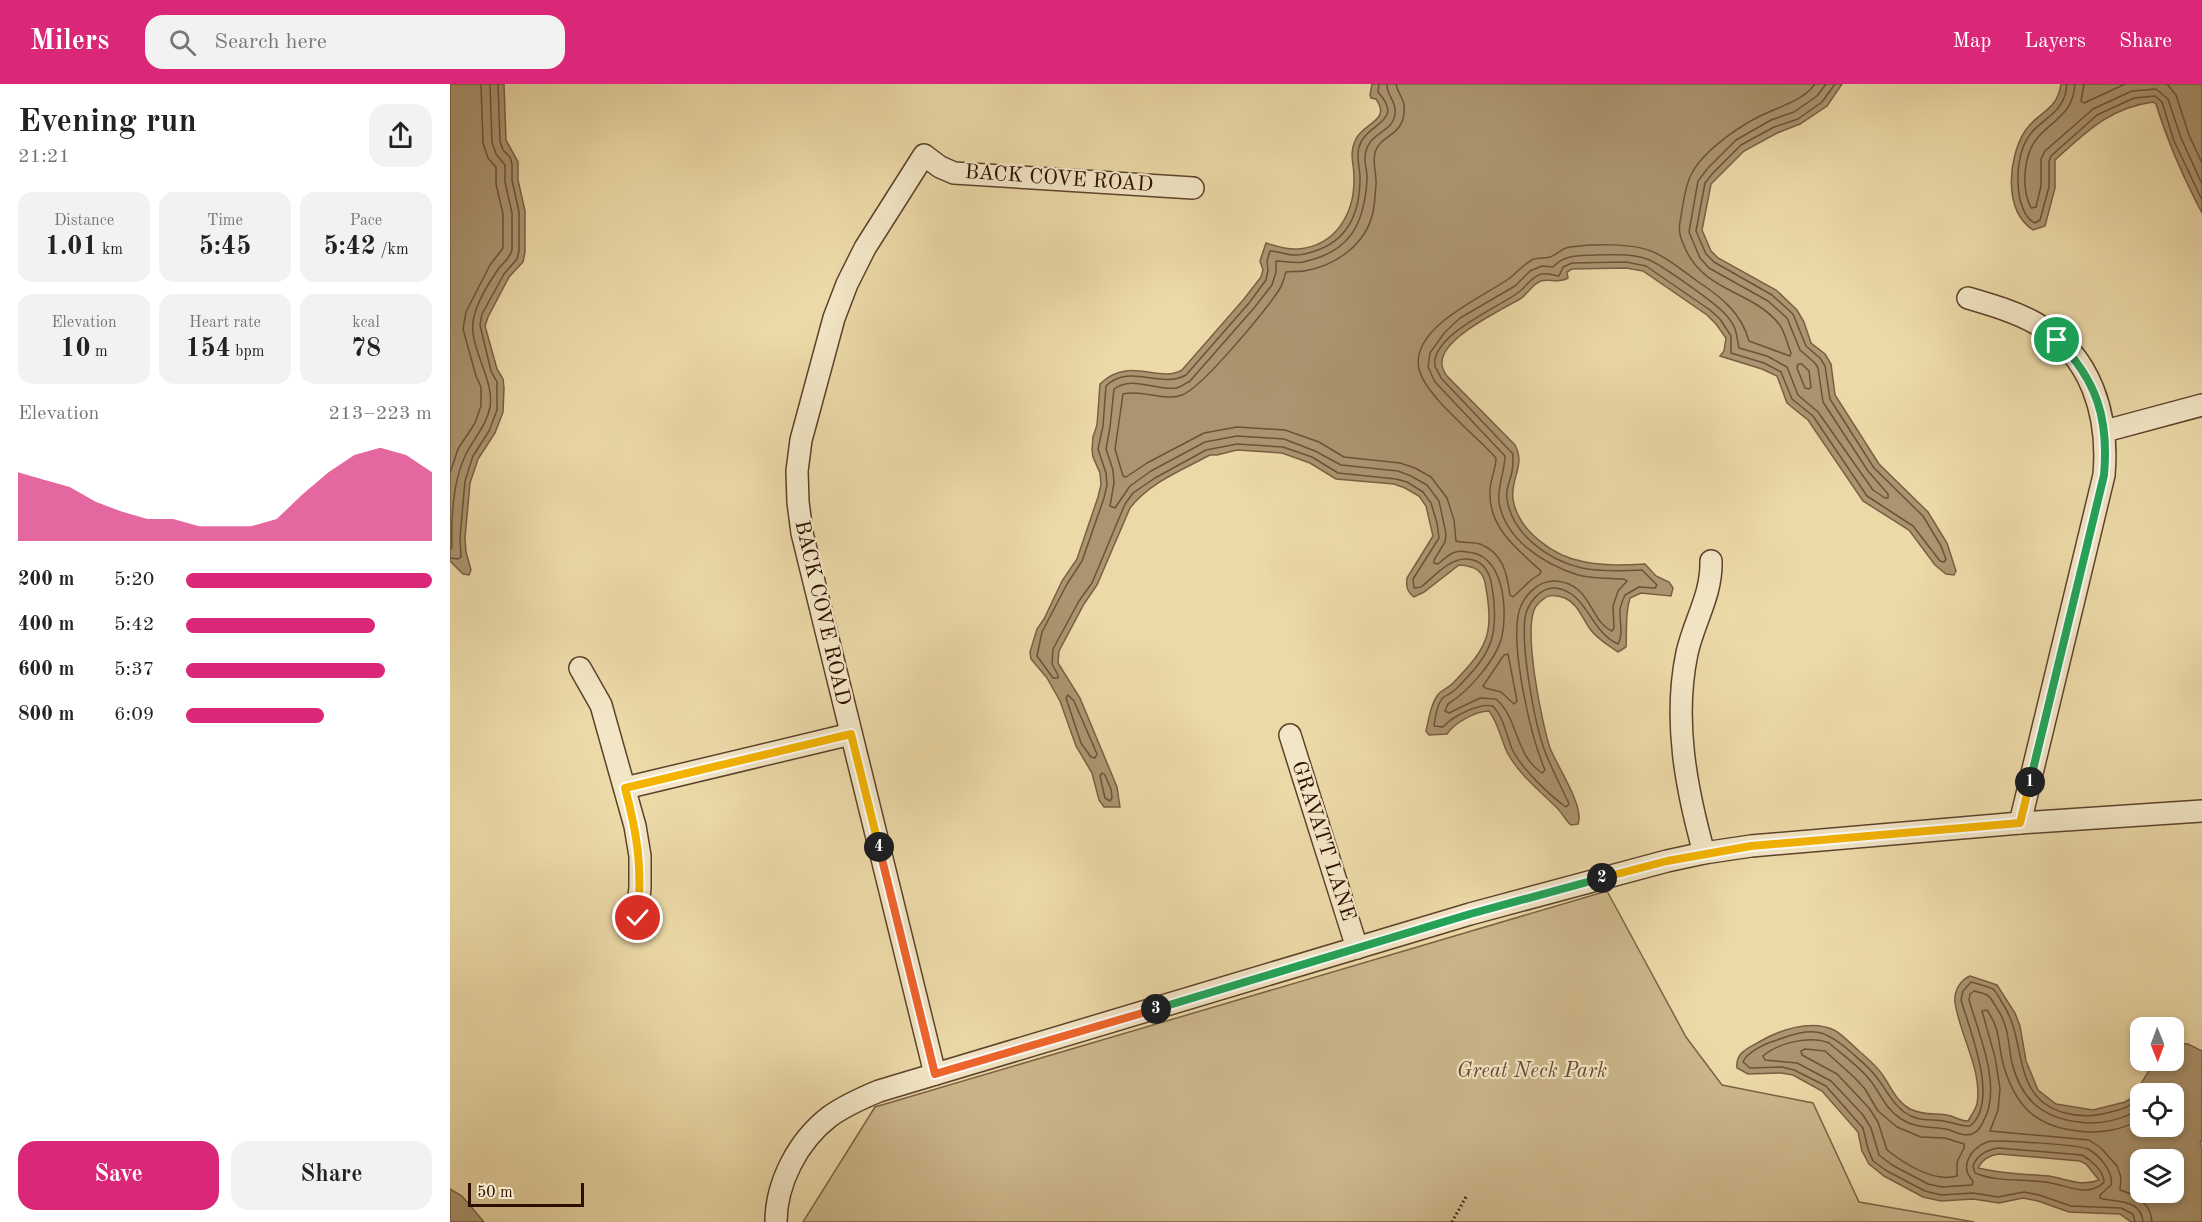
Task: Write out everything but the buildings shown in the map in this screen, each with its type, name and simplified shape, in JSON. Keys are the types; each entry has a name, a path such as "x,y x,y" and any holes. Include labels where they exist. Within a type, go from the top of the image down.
{"street":[{"name":"BACK COVE ROAD","path":"935,1074 802,533 797,471 805,422 834,318 847,284 878,227 924,155 940,167 954,173 1192,188"},
{"path":"1968,298 2013,312 2039,325 2057,340 2082,368 2094,388 2105,430 2104,475 2020,823"},
{"path":"2105,430 2202,405"},
{"path":"1704,853 1693,813 1686,772 1681,706 1688,651 1710,589 1711,561"},
{"path":"580,668 601,705 635,826 640,856 638,918"},
{"path":"625,788 851,734"},
{"name":"GRAVATT LANE","path":"1290,735 1357,948"},
{"path":"776,1222 780,1190 801,1148 819,1125 854,1102 879,1091 1470,914 1667,861 1751,846 2020,823 2202,811"}],"path":[{"path":"1452,1222 1467,1195"}],"green space":[{"name":"Great Neck Park","path":"1607,891 1686,1037 1722,1085 1813,1103 1859,1202 1974,1222 803,1222 875,1107"}],"water":[{"path":"450,84 504,84 506,140 518,162 518,180 525,211 523,262 509,277 485,326 497,369 503,379 503,412 495,433 478,459 470,483 465,538 471,570 469,575 463,574 450,561"},
{"path":"1372,84 1842,84 1827,106 1800,124 1777,133 1744,151 1711,184 1702,230 1711,251 1718,258 1776,290 1797,310 1811,343 1825,354 1831,364 1835,395 1879,464 1928,512 1947,543 1956,571 1954,575 1946,574 1935,565 1909,530 1863,501 1808,420 1787,403 1777,376 1720,356 1724,351 1726,338 1707,315 1643,271 1626,268 1572,269 1567,272 1568,278 1564,280 1538,282 1520,299 1462,334 1445,353 1442,364 1446,375 1515,445 1519,459 1513,492 1516,511 1522,522 1539,541 1561,555 1573,559 1608,565 1645,564 1656,576 1669,582 1673,588 1671,596 1641,593 1630,598 1626,647 1618,652 1596,636 1577,608 1565,598 1553,595 1546,597 1537,605 1531,632 1534,674 1542,718 1550,748 1578,807 1578,824 1571,825 1518,769 1508,754 1489,711 1466,718 1447,734 1429,735 1426,731 1431,708 1437,696 1454,682 1481,650 1489,618 1485,582 1481,573 1470,566 1459,565 1414,597 1408,591 1407,578 1433,536 1426,506 1419,496 1394,484 1336,479 1310,463 1282,453 1237,450 1210,455 1167,478 1147,491 1130,508 1097,585 1059,651 1058,663 1080,698 1117,787 1120,807 1104,807 1099,800 1092,773 1076,746 1060,701 1047,678 1031,659 1030,652 1037,629 1062,581 1077,559 1098,497 1101,485 1100,473 1092,450 1097,425 1100,384 1122,372 1163,374 1182,370 1261,277 1263,270 1260,261 1266,243 1298,249 1323,242 1333,234 1347,215 1351,203 1354,177 1352,150 1355,141 1380,113 1376,99 1371,98 1370,95"},
{"path":"2061,84 2202,84 2202,213 2176,160 2156,104 2153,102 2123,110 2099,123 2055,160 2055,188 2045,226 2033,230 2023,221 2017,210 2011,183 2015,155 2025,131 2056,100"},
{"path":"1970,976 1997,985 2015,1013 2020,1026 2026,1061 2038,1090 2056,1104 2093,1110 2130,1099 2130,1137 2184,1137 2184,1083 2141,1083 2149,1071 2184,1071 2184,1044 2202,1051 2202,1139 2200,1144 2202,1147 2202,1222 2131,1222 2120,1214 2069,1212 2023,1198 1999,1203 1973,1199 1941,1201 1923,1197 1884,1176 1869,1164 1862,1151 1858,1132 1822,1091 1793,1075 1748,1074 1737,1068 1738,1058 1743,1052 1767,1038 1795,1027 1825,1027 1841,1034 1873,1063 1905,1106 1921,1113 1946,1115 1968,1121 1977,1104 1978,1091 1974,1065 1955,1002 1958,986","holes":["1999,1154 2080,1161 2086,1164 2099,1180 2080,1183 2049,1176 2005,1173 1978,1168 1984,1160"]},
{"path":"450,1189 462,1196 484,1222 450,1222"}],"route":[{"path":"638,918 640,856 625,788 851,734 935,1074 1470,914 1667,861 1751,846 2020,823 2104,475 2106,450 2105,430 2094,388 2082,368 2057,340"}]}
